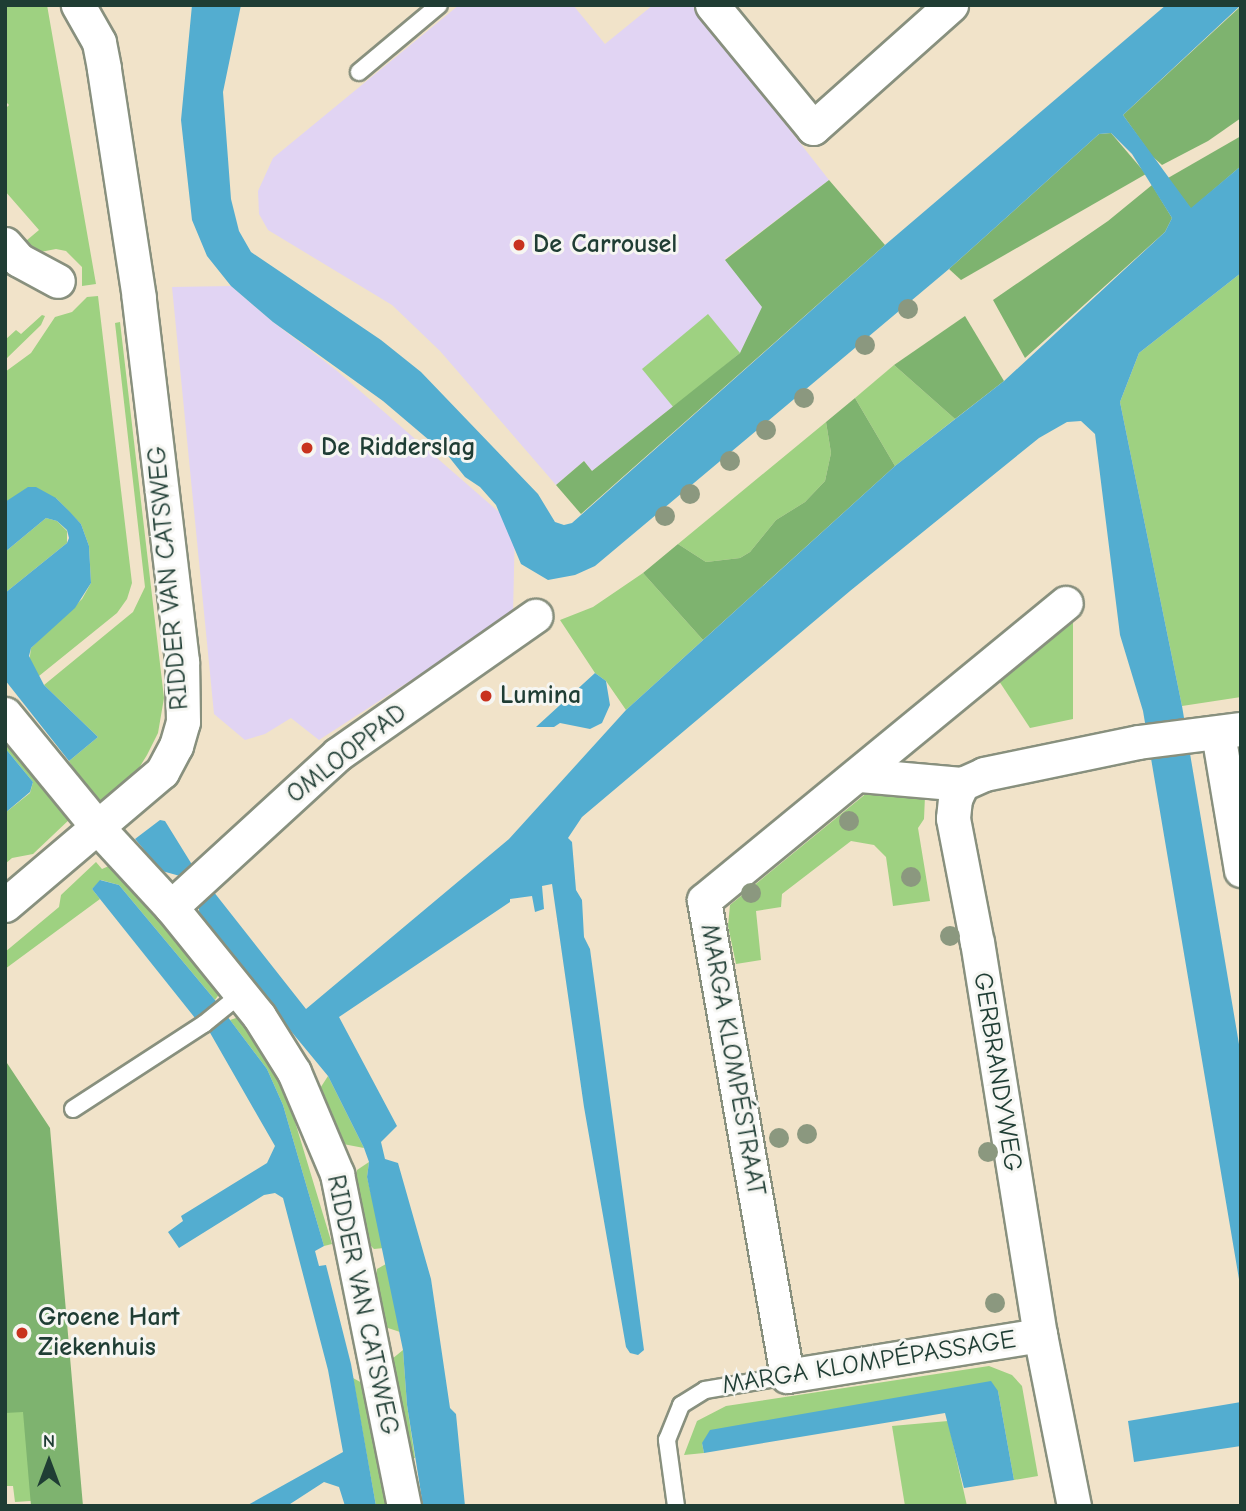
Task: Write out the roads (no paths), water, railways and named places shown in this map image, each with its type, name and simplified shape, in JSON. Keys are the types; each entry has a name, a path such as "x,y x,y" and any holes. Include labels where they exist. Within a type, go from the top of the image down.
{"street":[{"name":"RIDDER VAN CATSWEG","path":"78,5 99,42"},
{"name":"RIDDER VAN CATSWEG","path":"105,5 99,42 139,298 185,691 183,722 176,746 162,772 99,829 175,903 232,1003 294,1072 337,1174 404,1506"},
{"path":"712,5 813,128 951,5"},
{"path":"5,244 19,260 58,281"},
{"name":"MARGA KLOMPÉSTRAAT","path":"786,1376 704,900 1066,603"},
{"name":"OMLOOPPAD","path":"175,903 338,754 535,616"},
{"path":"5,714 99,829 5,905"},
{"path":"859,775 962,784 984,774 1139,742 1217,732 1241,870"},
{"name":"GERBRANDYWEG","path":"962,784 955,799 953,818 979,957 1040,1335 1074,1506"},
{"name":"MARGA KLOMPÉPASSAGE","path":"786,1376 1040,1335"}],"lane":[{"path":"359,72 439,5"},
{"path":"73,1109 232,1003"},
{"name":"MARGA KLOMPÉPASSAGE","path":"676,1506 667,1440 681,1405 705,1390 786,1376"}],"water":[{"path":"192,5 241,5 223,92 231,199 239,231 251,252 381,340 421,372 538,494 555,522 564,525 572,523 885,245 1166,5 1241,5 1123,115 1191,208 1241,166 1241,273 1139,353 1120,402 1182,706 1241,1056 1241,1291 1143,711 1120,635 1095,434 1081,421 1067,422 1039,438 850,591 582,817 568,838 572,842 576,890 582,900 584,937 590,949 644,1350 638,1355 630,1353 626,1347 584,1107 552,884 542,886 544,909 535,912 532,896 510,899 510,902 339,1017 397,1126 381,1142 385,1159 398,1163 431,1279 450,1408 456,1414 465,1506 423,1506 407,1405 403,1350 367,1177 369,1162 364,1148 328,1076 200,921 198,898 180,876 162,871 135,839 160,820 165,821 191,863 306,1009 509,839 626,710 895,466 1004,381 1165,232 1172,218 1132,154 1111,133 1099,134 949,269 595,566 575,575 548,580 521,564 496,505 480,487 465,477 449,457 383,401 273,322 231,286 207,256 192,220 181,120"},
{"path":"28,487 36,487 56,498 81,524 89,546 91,583 75,608 31,648 29,656 44,685 98,737 69,761 5,680 5,593 67,543 69,538 67,530 57,521 46,518 5,552 5,502"},
{"path":"595,673 606,681 610,705 602,723 590,729 560,723 554,727 536,727"},
{"path":"5,748 33,782 30,792 5,813"},
{"path":"100,880 119,885 215,1000 267,1069 283,1105 324,1246 315,1251 319,1266 326,1265 351,1364 376,1506 345,1506 339,1487 324,1482 287,1506 246,1506 343,1452 328,1370 283,1198 275,1193 264,1195 179,1248 168,1232 183,1221 181,1216 267,1163 275,1146 205,1024 195,1018 92,889"},
{"path":"991,1381 998,1391 1014,1480 964,1488 945,1413 704,1453 702,1443 710,1430"},
{"path":"1241,1402 1241,1446 1134,1462 1128,1421"}],"place":[{"name":"De Carrousel","path":"519,245"},
{"name":"De Ridderslag","path":"307,448"},
{"name":"Lumina","path":"486,696"},
{"name":"Groene Hart Ziekenhuis","path":"22,1333"}]}
